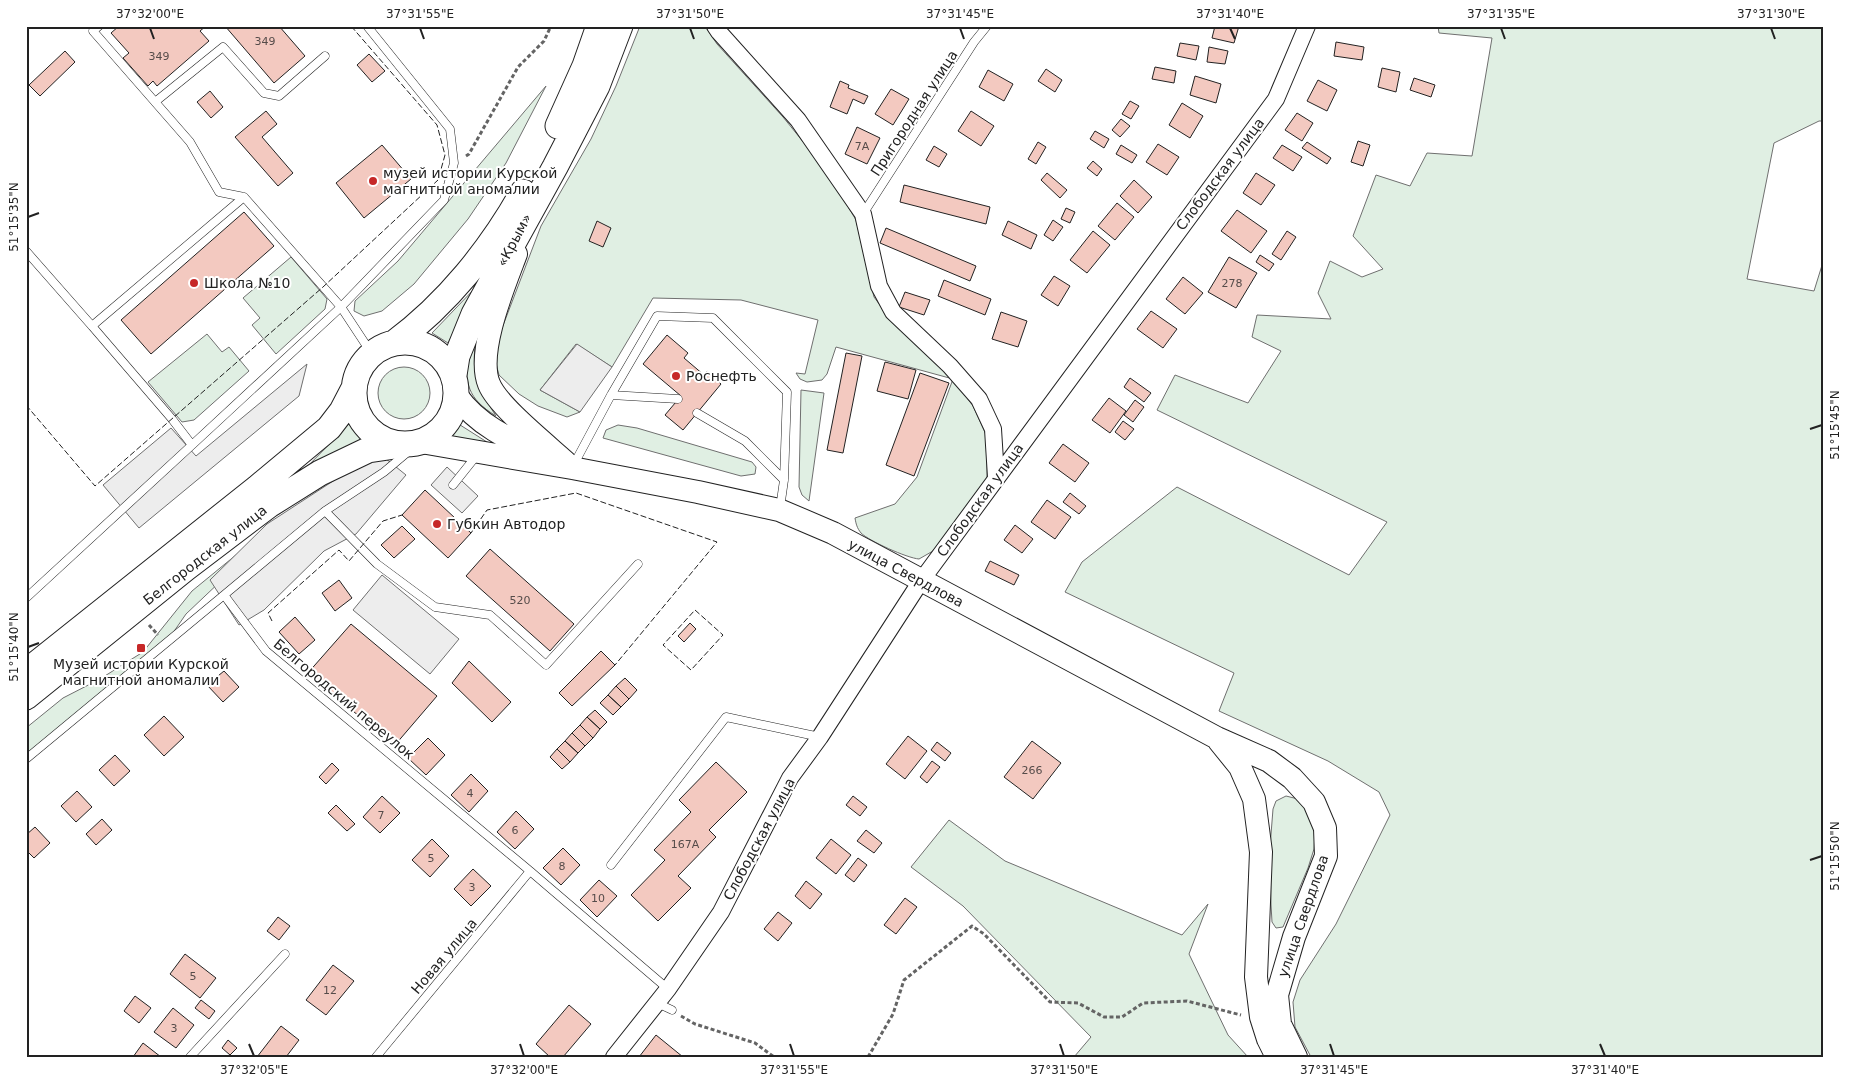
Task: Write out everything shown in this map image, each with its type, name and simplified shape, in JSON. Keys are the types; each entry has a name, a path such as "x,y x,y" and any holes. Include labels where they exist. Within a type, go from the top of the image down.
{"main road":[{"path":"572,468 480,452 388,442 366,426 358,415 354,388 357,375 363,364 434,311 496,234 520,198 564,115 600,26"},
{"name":"«Крым»","path":"411,443 436,435 446,425 453,413 457,356 463,338 597,86 620,26"},
{"path":"532,207 494,320 486,348 484,366 489,384 500,401 572,468"},
{"path":"383,348 408,342 422,345 434,351 445,360 455,386 475,417 500,434 572,468"},
{"name":"Белгородская улица","path":"26,672 257,488 329,428 342,411 354,388"},
{"name":"Белгородская улица","path":"26,697 186,568 269,505 320,473 368,450 411,443"},
{"name":"улица Свердлова","path":"572,468 698,492 779,510 833,533 1217,738 1269,761 1292,778 1314,802 1325,828 1326,856 1294,937 1277,994 1280,1024 1296,1057"},
{"name":"улица Свердлова","path":"1217,738 1240,768 1254,799 1260,852 1256,977 1261,1017 1268,1040 1277,1057"}],"street":[{"path":"716,26 719,32 798,120 864,214 879,286 893,312 950,366 979,399 993,429 996,477"},
{"name":"Слободская улица","path":"614,1057 668,989 721,912 790,778 820,737 921,581 1276,99 1307,26"}],"lane":[{"path":"98,26 93,31 190,142 219,192 244,197 341,307 383,348"},
{"path":"26,598 341,307 444,200 454,163 450,129 367,26"},
{"name":"Пригородная улица","path":"864,214 974,42 987,26"},
{"path":"155,102 223,48 264,93 279,96 325,56"},
{"path":"92,326 244,197"},
{"path":"26,251 172,419 192,445"},
{"path":"572,468 611,395 657,316 713,318 787,392 784,480 779,510"},
{"path":"611,395 678,399"},
{"path":"697,414 745,441 784,480"},
{"path":"26,759 325,511 384,472 411,443"},
{"path":"453,485 480,452"},
{"path":"325,511 377,564 436,608 490,615 546,665 638,564"},
{"name":"Белгородский переулок","path":"224,596 266,651 530,871 668,989"},
{"path":"611,865 726,717 820,737"},
{"name":"Новая улица","path":"376,1057 530,871"},
{"path":"190,1057 285,954"},
{"path":"657,1003 672,1010"}],"path":[{"path":"454,163 469,154 518,67 544,41 551,26"},
{"path":"147,622 161,639"},
{"path":"868,1057 893,1014 904,980 972,926 984,934 1050,1002 1078,1003 1104,1017 1122,1016 1142,1003 1187,1000 1240,1015 1261,1017"},
{"path":"672,1010 695,1024 755,1043 774,1057"}],"green space":[{"path":"640,26 705,26 717,44 783,117 826,170 856,220 874,297 894,324 948,372 973,406 987,437 987,480 933,551 919,559 897,552 865,536 856,524 855,518 895,504 917,477 953,379 836,347 827,374 822,380 807,382 800,379 796,373 805,374 818,320 741,300 653,298 612,367 576,344 540,390 580,412 567,417 538,406 519,394 499,375 495,360 499,336 541,226 591,139 616,86"},
{"path":"1438,26 1823,26 1823,121 1819,121 1774,143 1747,279 1814,291 1823,262 1823,1057 1311,1057 1295,1027 1293,1002 1300,980 1336,924 1390,815 1379,792 1328,761 1219,711 1234,673 1065,592 1082,562 1177,487 1349,575 1387,522 1157,410 1175,375 1248,403 1281,351 1252,337 1257,315 1331,319 1318,293 1330,261 1362,277 1383,269 1353,236 1376,175 1410,186 1427,153 1472,156 1492,38 1439,33"},
{"path":"546,86 506,163 468,219 414,284 382,311 364,316 354,311 355,301 398,261"},
{"path":"291,257 327,299 325,309 276,354 252,325 260,318 243,298"},
{"path":"478,285 448,343 432,333"},
{"path":"207,334 222,352 229,347 249,371 194,420 182,422 148,382"},
{"path":"475,345 474,366 478,382 496,416 479,403 470,389 467,373 467,351"},
{"path":"404,367 414,369 422,375 428,383 430,393 428,403 422,411 414,417 404,419 394,417 386,411 380,403 378,393 380,383 386,375 394,369"},
{"path":"801,390 824,393 809,501 802,495 799,487"},
{"path":"457,423 498,449 448,438"},
{"path":"349,424 364,441 303,471"},
{"path":"618,425 637,428 752,462 756,467 755,474 741,476 603,438 606,430"},
{"path":"264,532 261,543 186,614 159,653 26,761 26,728 63,698 100,679 143,652 192,591"},
{"path":"1286,796 1298,799 1309,813 1315,834 1314,849 1283,927 1276,928 1272,922 1270,847 1273,809 1276,801"},
{"path":"949,820 1005,861 1182,935 1208,904 1189,954 1228,1035 1248,1057 1074,1057 1091,1037 963,906 911,867"}],"shaded area":[{"path":"577,344 612,367 580,412 540,390"},
{"path":"307,364 299,396 139,528 103,485 171,428 196,456"},
{"path":"380,454 406,475 356,534 324,551 264,610 239,625 210,580 267,524 370,457"},
{"path":"447,467 478,496 462,513 431,485"},
{"path":"382,575 459,639 430,674 353,610"}],"building":[{"path":"119,26 206,26 200,31 209,41 157,86 153,81 148,86 123,58 129,53 111,33"},
{"path":"225,26 279,26 305,56 274,83"},
{"path":"1215,26 1239,26 1234,43 1212,38"},
{"path":"1336,42 1364,47 1362,60 1334,56"},
{"path":"1180,43 1199,46 1196,60 1177,56"},
{"path":"1209,47 1228,51 1225,64 1207,62"},
{"path":"65,51 75,62 40,96 29,85"},
{"path":"369,54 385,71 372,82 357,65"},
{"path":"1155,67 1176,71 1174,83 1152,79"},
{"path":"1382,68 1400,72 1396,92 1378,87"},
{"path":"1046,69 1062,80 1055,92 1038,81"},
{"path":"988,70 1013,84 1004,101 979,87"},
{"path":"1195,76 1221,84 1216,103 1190,95"},
{"path":"1414,78 1435,85 1431,97 1410,90"},
{"path":"1318,80 1337,90 1327,111 1307,101"},
{"path":"840,81 849,85 848,88 868,96 864,104 853,99 847,114 830,107"},
{"path":"891,89 909,99 893,125 875,114"},
{"path":"210,91 223,107 211,118 197,102"},
{"path":"1130,101 1139,106 1131,119 1122,114"},
{"path":"1182,103 1203,116 1190,138 1169,125"},
{"path":"266,111 277,124 262,137 293,173 278,186 235,137"},
{"path":"971,111 994,126 981,146 958,131"},
{"path":"1297,113 1313,123 1302,141 1285,130"},
{"path":"1121,119 1130,126 1120,137 1112,130"},
{"path":"857,127 880,138 867,164 845,154"},
{"path":"1095,131 1109,139 1104,148 1090,139"},
{"path":"1358,141 1370,145 1363,166 1351,162"},
{"path":"1038,142 1046,147 1036,164 1028,159"},
{"path":"1307,142 1331,158 1327,164 1302,148"},
{"path":"1158,144 1179,157 1167,175 1146,162"},
{"name":"музей истории Курской магнитной аномалии","path":"382,145 411,179 364,218 336,183"},
{"path":"1121,145 1137,155 1132,163 1116,154"},
{"path":"1282,145 1302,157 1293,171 1273,158"},
{"path":"934,146 947,154 939,167 926,160"},
{"path":"1093,161 1102,169 1097,176 1087,168"},
{"path":"1047,173 1067,190 1060,198 1041,180"},
{"path":"1256,173 1275,185 1261,205 1243,193"},
{"path":"1134,180 1152,197 1138,213 1120,196"},
{"path":"904,185 990,207 986,224 900,202"},
{"path":"1117,203 1134,217 1115,240 1098,226"},
{"path":"1066,208 1075,212 1070,223 1061,219"},
{"path":"1237,210 1267,231 1251,253 1221,231"},
{"path":"244,212 274,246 151,354 121,320"},
{"path":"1053,220 1063,227 1053,241 1044,235"},
{"path":"597,221 611,228 603,247 589,241"},
{"path":"1008,221 1037,235 1031,249 1002,235"},
{"path":"886,228 976,266 970,281 880,243"},
{"path":"1093,231 1110,245 1087,273 1070,260"},
{"path":"1287,231 1296,237 1281,260 1272,254"},
{"path":"1260,255 1274,264 1269,271 1256,262"},
{"path":"1229,257 1257,273 1236,308 1208,292"},
{"path":"1054,276 1070,286 1058,306 1041,295"},
{"path":"1183,277 1203,293 1185,314 1166,299"},
{"path":"944,280 991,299 985,315 938,296"},
{"path":"905,292 930,300 924,315 899,307"},
{"path":"1151,311 1177,329 1163,348 1137,329"},
{"path":"1001,312 1027,321 1018,347 992,339"},
{"path":"667,335 688,353 684,358 704,375 707,371 721,384 683,430 665,415 681,396 643,364"},
{"path":"846,353 862,356 843,453 827,450"},
{"path":"885,362 916,370 908,399 877,391"},
{"path":"920,373 949,383 914,476 886,465"},
{"path":"1130,378 1151,393 1144,402 1124,387"},
{"path":"1109,398 1126,411 1110,433 1092,420"},
{"path":"1135,400 1144,407 1133,422 1124,415"},
{"path":"1123,421 1134,429 1125,440 1115,432"},
{"path":"1063,444 1089,463 1075,482 1049,463"},
{"name":"Губкин Автодор","path":"425,490 471,533 448,558 402,515"},
{"path":"1070,493 1086,506 1079,514 1063,502"},
{"path":"1047,500 1071,517 1055,539 1031,522"},
{"path":"1015,525 1033,539 1022,553 1004,540"},
{"path":"402,526 415,539 394,558 381,545"},
{"path":"490,549 574,624 550,651 466,576"},
{"path":"990,561 1019,575 1014,585 985,571"},
{"path":"339,580 352,598 335,611 322,593"},
{"path":"295,617 315,640 299,654 279,632"},
{"path":"690,623 696,629 684,642 678,636"},
{"path":"351,624 437,696 395,745 307,674"},
{"path":"601,651 615,665 572,706 559,693"},
{"path":"469,661 511,702 492,722 452,683"},
{"path":"224,671 239,687 223,702 207,685"},
{"path":"625,678 637,690 629,699 616,686"},
{"path":"616,686 629,699 621,707 608,695"},
{"path":"608,695 621,707 613,715 600,703"},
{"path":"595,710 607,722 600,729 587,717"},
{"path":"164,716 184,737 164,756 144,735"},
{"path":"587,717 600,729 593,738 580,725"},
{"path":"580,725 593,738 585,746 572,733"},
{"path":"572,733 585,746 578,753 565,741"},
{"path":"908,736 927,751 905,779 886,764"},
{"path":"428,738 445,755 426,775 408,758"},
{"path":"565,741 578,753 570,762 557,749"},
{"path":"1032,741 1061,763 1033,799 1004,777"},
{"path":"937,742 951,753 945,761 931,750"},
{"path":"557,749 570,762 562,769 550,757"},
{"path":"115,755 130,771 114,786 99,770"},
{"path":"932,761 940,767 927,783 920,777"},
{"path":"716,762 747,792 709,830 716,837 678,876 691,888 658,921 631,895 665,860 654,850 691,812 679,800"},
{"path":"332,763 339,770 326,784 319,777"},
{"path":"471,774 488,791 469,812 451,795"},
{"path":"77,791 92,807 76,822 61,806"},
{"path":"382,796 400,813 380,833 363,817"},
{"path":"853,796 867,807 860,816 846,805"},
{"path":"336,805 355,824 347,831 328,813"},
{"path":"516,811 534,829 515,849 497,832"},
{"path":"102,819 112,830 96,845 86,834"},
{"path":"35,827 50,843 34,858 26,850 26,835"},
{"path":"866,830 882,843 874,853 857,841"},
{"path":"432,839 449,856 430,877 412,860"},
{"path":"831,839 851,855 836,874 816,858"},
{"path":"563,848 580,865 561,885 543,868"},
{"path":"858,858 867,865 854,882 845,875"},
{"path":"473,869 491,886 471,906 454,889"},
{"path":"599,880 617,896 597,917 580,900"},
{"path":"806,881 822,894 810,909 795,896"},
{"path":"905,898 917,907 896,934 884,925"},
{"path":"778,912 792,923 778,941 764,929"},
{"path":"278,917 290,926 279,940 267,931"},
{"path":"185,954 216,978 200,998 170,974"},
{"path":"333,965 354,981 326,1015 306,1000"},
{"path":"135,996 151,1008 139,1023 124,1011"},
{"path":"201,1000 215,1011 209,1019 195,1008"},
{"path":"569,1005 591,1024 563,1057 550,1057 536,1044"},
{"path":"173,1008 194,1025 176,1048 154,1032"},
{"path":"281,1026 299,1040 286,1057 257,1057"},
{"path":"656,1035 683,1057 639,1057"},
{"path":"228,1040 237,1048 230,1055 222,1048"},
{"path":"143,1043 161,1057 133,1057"}],"fence":[{"path":"26,405 95,486 323,287 438,180 445,155 437,125 351,26"},
{"path":"471,533 487,510 576,493 717,542 615,665"},
{"path":"272,621 268,613 339,550 349,561 383,521 402,515"},
{"path":"695,610 723,635 691,670 663,645 695,610"}],"place":[{"name":"музей истории Курской магнитной аномалии","path":"373,181"},
{"name":"Школа №10","path":"194,283"},
{"name":"Роснефть","path":"676,376"},
{"name":"Губкин Автодор","path":"437,524"},
{"name":"Музей истории Курской магнитной аномалии","path":"141,648"}]}
